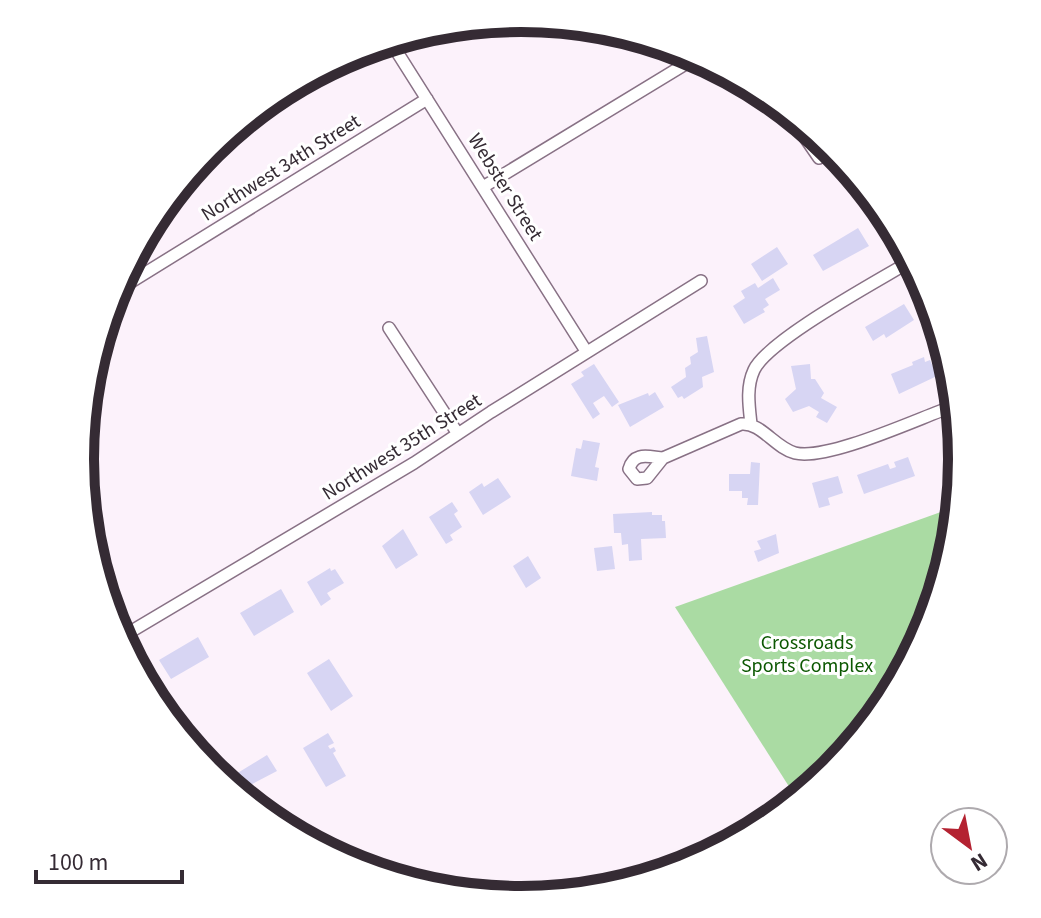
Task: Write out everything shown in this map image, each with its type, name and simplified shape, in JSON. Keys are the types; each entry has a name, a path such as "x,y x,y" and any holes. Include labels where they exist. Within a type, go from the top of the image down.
{"street":[{"name":"Webster Street","path":"396,51 586,351"},
{"path":"483,187 684,65"},
{"name":"Northwest 34th Street","path":"134,278 427,99"},
{"path":"811,147 819,158"},
{"path":"751,424 749,385 752,373 765,354 901,267"},
{"name":"Northwest 35th Street","path":"130,632 458,434 701,281"},
{"path":"389,328 458,434"},
{"path":"663,458 741,424 751,424 785,450 812,454 945,409"}],"green space":[{"name":"Crossroads Sports Complex","path":"944,511 925,596 890,673 842,741 791,789 675,607"}],"building":[{"path":"858,228 869,246 823,271 813,255"},
{"path":"777,247 788,264 762,281 751,264"},
{"path":"773,278 780,290 765,299 769,305 763,309 765,312 744,324 733,306 745,298 741,291 755,283 758,288"},
{"path":"904,304 914,320 886,338 884,334 873,341 865,327"},
{"path":"707,336 714,372 702,377 703,387 684,399 682,396 678,398 671,387 686,377 685,368 691,364 690,357 698,352 696,338"},
{"path":"924,357 925,362 930,360 937,376 899,394 891,374"},
{"path":"594,364 619,402 612,407 604,396 593,403 600,414 593,419 571,384 584,376 581,372"},
{"path":"810,364 811,379 815,379 824,393 821,398 837,407 827,423 816,417 819,412 809,406 793,412 785,399 796,389 791,366"},
{"path":"655,392 664,407 630,427 618,405"},
{"path":"583,440 600,443 595,467 599,468 597,481 571,476 576,448 581,449"},
{"path":"908,457 915,476 864,494 857,475 888,464 890,469 896,467 894,462"},
{"path":"751,462 760,463 758,505 747,505 748,498 742,498 742,491 729,491 729,474 750,474"},
{"path":"838,476 843,493 828,498 830,505 819,508 812,483"},
{"path":"498,478 511,497 483,515 469,492 482,483 484,487"},
{"path":"452,502 458,511 454,514 462,527 450,535 453,540 446,544 429,517"},
{"path":"652,512 652,515 662,515 666,538 641,539 642,560 629,561 628,544 622,545 621,533 614,533 613,514"},
{"path":"403,529 418,555 396,569 382,546"},
{"path":"776,534 779,553 758,562 754,551 761,549 757,541"},
{"path":"612,546 615,569 597,571 594,548"},
{"path":"528,556 541,578 526,588 513,566"},
{"path":"330,568 331,571 335,569 344,583 327,593 331,599 321,606 307,582"},
{"path":"281,589 294,612 254,636 240,613"},
{"path":"198,637 209,657 171,679 159,660"},
{"path":"329,659 353,696 331,711 307,673"},
{"path":"328,733 334,743 328,746 330,749 334,747 336,751 333,753 346,776 326,787 303,748"},
{"path":"267,755 277,771 247,787 234,775"}]}
